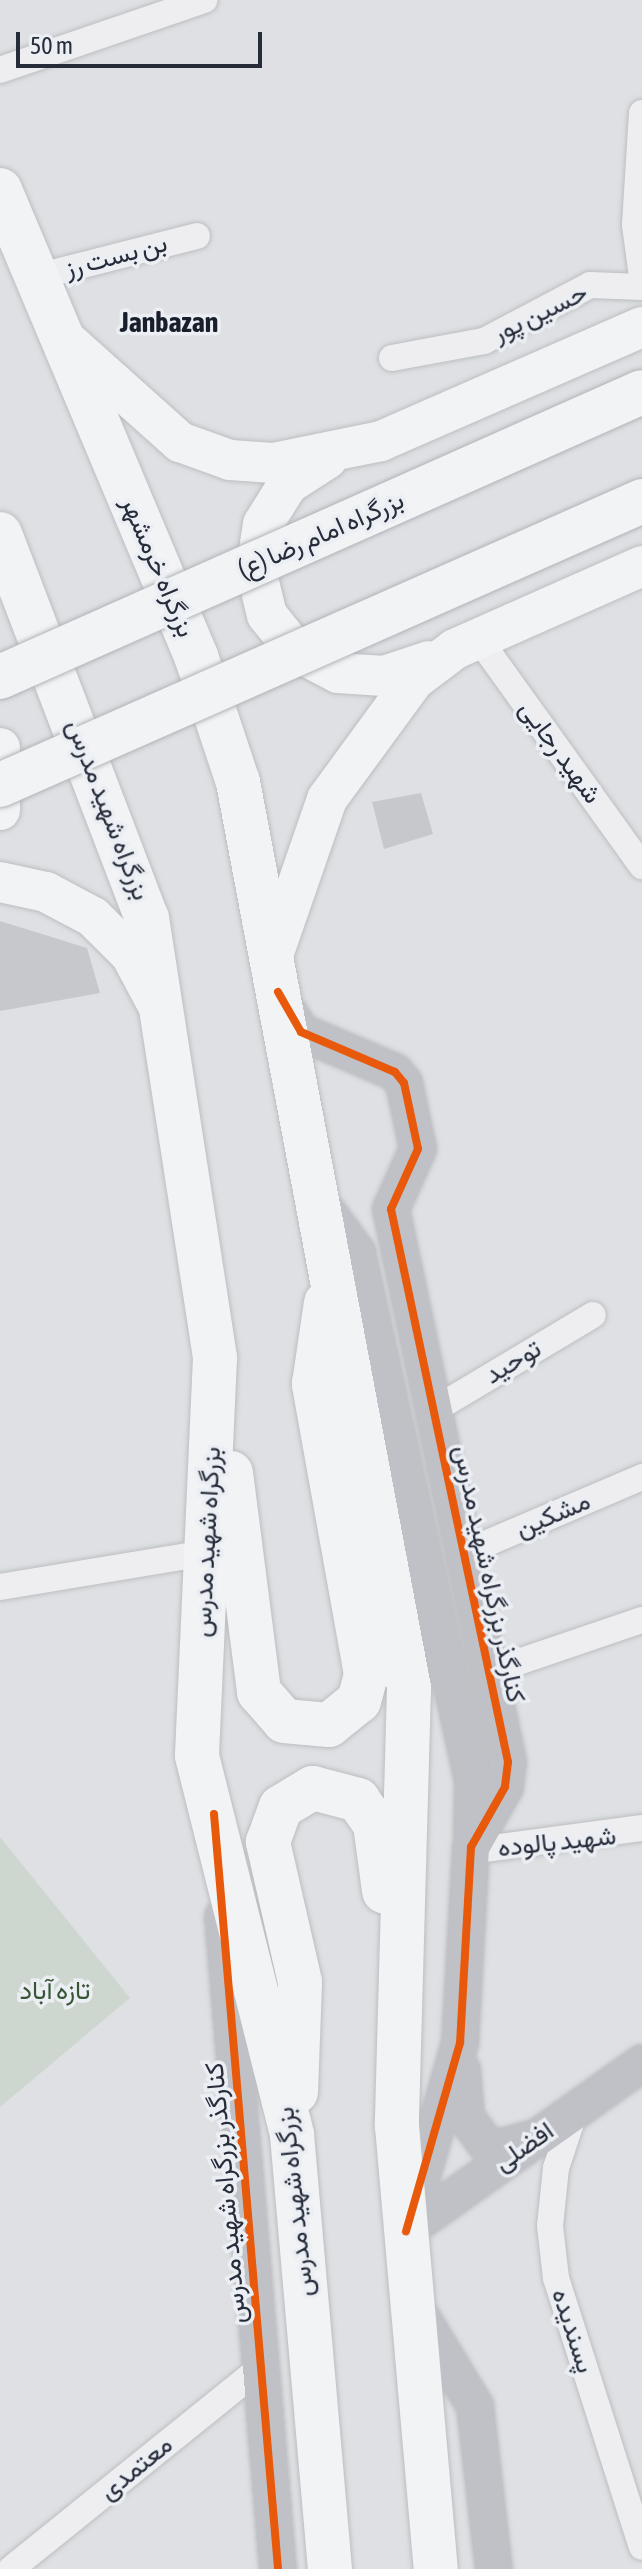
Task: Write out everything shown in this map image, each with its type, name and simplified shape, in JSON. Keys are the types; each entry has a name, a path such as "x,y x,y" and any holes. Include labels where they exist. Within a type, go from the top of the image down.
{"highway":[{"name":"بزرگراه خرمشهر","path":"0,190 218,715 245,811 275,975"},
{"name":"بزرگراه امام رضا (ع)","path":"0,677 642,392"},
{"path":"0,785 642,501"},
{"name":"بزرگراه شهید مدرس","path":"0,534 137,879 168,1047 214,1332 197,1746 293,2148 330,2569"},
{"path":"275,975 410,1701 397,2126 436,2569"},
{"path":"214,1332 259,1692 284,1721 329,1725 359,1701 366,1674 314,1384 330,1282"},
{"path":"293,2148 300,1982 268,1842 281,1807 304,1791 342,1791 375,1824 400,2025"}],"main road":[{"path":"54,321 101,378 192,448 258,463 346,452"},
{"path":"642,327 346,452 295,478 266,515 256,570 272,623 304,657 347,675 393,675 642,566"},
{"path":"275,975 318,819 350,760 414,680 466,644"},
{"path":"0,748 0,810"},
{"path":"0,882 54,896 107,929 145,978 168,1047"}],"street":[{"path":"0,70 204,0"},
{"path":"642,113 635,225 642,277"},
{"name":"بن بست رز","path":"36,277 197,236"},
{"name":"حسین پور","path":"392,358 484,341 590,285 642,287"},
{"name":"شهید رجایی","path":"466,644 642,866"},
{"name":"کنارگذر بزرگراه شهید مدرس","path":"275,975 301,1032 395,1072 404,1083 418,1149 391,1209 508,1774 471,1851 461,2035 406,2231"},
{"path":"313,1192 357,1252 474,1787 471,1851"},
{"name":"توحید","path":"434,1410 593,1315"},
{"name":"مشکین","path":"464,1553 642,1477"},
{"path":"0,1587 206,1553"},
{"path":"489,1672 642,1620"},
{"name":"کنارگذر بزرگراه شهید مدرس","path":"214,1814 278,2569"},
{"name":"شهید پالوده","path":"471,1851 642,1828"},
{"path":"461,2035 464,2107 473,2131 498,2148 543,2133"},
{"name":"افضلی","path":"406,2231 642,2063"},
{"name":"پسندیده","path":"575,2111 556,2168 550,2226 556,2278 642,2547"},
{"path":"412,2301 475,2406 494,2569"},
{"path":"261,2367 309,2329"},
{"name":"معتمدی","path":"11,2569 261,2367"}],"green space":[{"name":"تازه آباد","path":"0,1837 130,1998 0,2107"}],"building":[{"path":"421,793 433,834 384,849 372,802"},
{"path":"0,921 87,948 100,993 0,1011"}],"cycle path":[{"path":"278,992 301,1032 395,1072 404,1083 418,1149 391,1209 508,1762 505,1787 471,1847 460,2043 406,2231"},
{"path":"214,1814 278,2569"}],"district":[{"name":"Janbazan","path":"169,322"}]}
